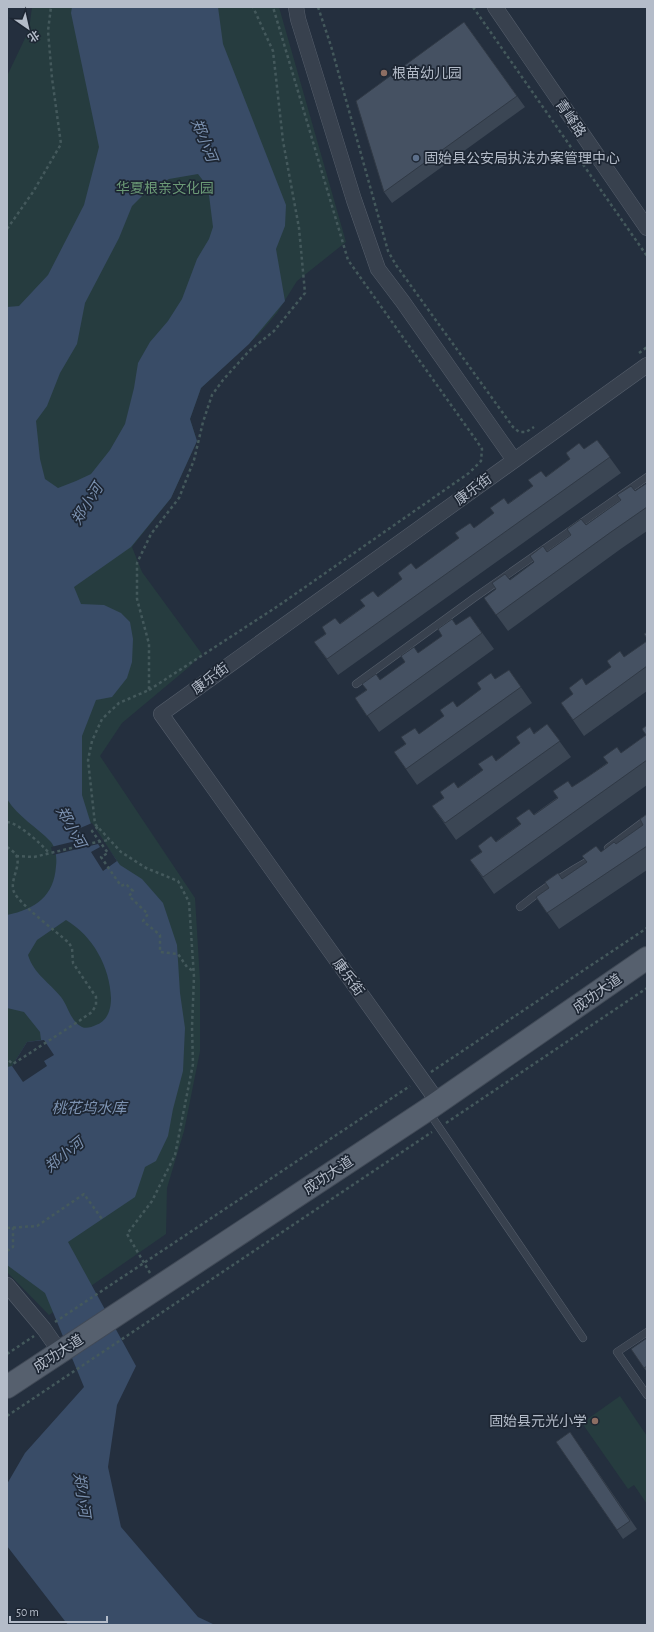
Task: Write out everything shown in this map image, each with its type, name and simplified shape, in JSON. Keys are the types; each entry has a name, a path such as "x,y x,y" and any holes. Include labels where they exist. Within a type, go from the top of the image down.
{"main road":[{"name":"成功大道","path":"7,1387 433,1106 647,958"}],"street":[{"path":"296,7 298,19 354,200 378,269 403,302 514,460"},
{"name":"青峰路","path":"495,7 647,228"},
{"name":"康乐街","path":"433,1106 421,1078 161,714 647,365"},
{"path":"7,1285 46,1328 62,1351"}],"lane":[{"path":"356,684 474,598 647,477"},
{"path":"520,907 573,870 601,854 647,819"},
{"path":"433,1106 439,1128 583,1338"},
{"path":"647,1332 617,1352 647,1395"}],"path":[{"path":"7,229 33,192 61,144 52,78 48,31 51,7"},
{"path":"149,690 149,644 137,599 137,562 151,534 178,498 194,460 203,422 212,395 223,380 250,351 274,331 305,293 299,228 283,141 273,51 253,7"},
{"path":"156,1289 145,1262 127,1234 152,1201 175,1154 194,1064 192,1027 194,971 189,902 178,881 146,868 120,852 95,824 88,760 92,741 102,719 119,703 149,690 278,606 469,473 481,461 482,449 348,260 273,7"},
{"path":"318,7 331,46 388,251 396,265 513,427 519,432 526,432 538,425"},
{"path":"473,7 647,256"},
{"path":"634,356 647,347"},
{"path":"7,822 14,823 23,831 37,839 49,853"},
{"path":"98,827 92,831 108,853 101,857 121,886 126,884 133,891 129,896 148,914 143,921 160,935 160,952 178,954 187,967 194,971"},
{"path":"16,856 34,857 110,840"},
{"path":"7,847 16,856 18,864 13,884 14,891 21,901 54,929 72,948 73,963 96,997 96,1005 92,1012 79,1022 13,1064 7,1059"},
{"path":"7,1354 647,928"},
{"path":"7,1416 647,988"},
{"path":"7,1228 37,1226 84,1194 102,1219"},
{"path":"7,1251 13,1247 13,1227"}],"green space":[{"name":"华夏根亲文化园","path":"32,7 279,7 346,242 297,281 277,313 259,334 201,388 190,419 197,441 171,498 132,547 142,572 202,654 189,667 122,723 100,756 195,898 200,980 200,1051 184,1131 167,1188 166,1234 49,1315 7,1272 7,76 29,30"},
{"path":"620,1396 647,1436 647,1504 634,1485 628,1489 582,1423"}],"water":[{"name":"华夏根亲文化园","path":"72,7 218,7 223,44 286,205 285,226 276,249 285,301 249,344 201,388 190,419 197,441 171,498 131,547 74,587 81,604 104,605 121,613 130,622 133,639 132,662 127,678 112,697 96,700 82,736 82,795 91,824 120,865 142,879 163,903 177,945 180,993 185,1028 183,1071 168,1136 156,1161 145,1167 135,1197 68,1242 136,1366 117,1405 108,1467 121,1527 198,1617 215,1625 68,1625 7,1546 7,1484 25,1453 84,1387 45,1293 7,1265 7,1067 12,1066 27,1042 41,1040 40,1032 24,1012 7,1008 7,915 27,909 42,900 52,885 55,876 56,860 53,844 22,817 7,799 7,307 19,306 48,275 84,205 99,147 71,13","holes":["198,174 208,187 213,227 209,239 197,259 182,299 168,321 150,342 138,363 134,388 125,424 110,450 91,474 58,488 45,479 40,459 36,421 47,406 60,373 77,344 85,303 119,238 132,206 147,191 169,179","66,920 76,927 92,944 103,964 110,986 111,1002 108,1014 103,1021 89,1028 78,1025 72,1018 61,997 38,973 28,955 37,940"]}],"pier":[{"path":"92,823 117,861 103,871 91,852 100,847 98,844 53,855 51,847 84,839 78,829"},
{"path":"44,1040 54,1055 44,1061 47,1066 23,1082 12,1066 27,1042"}],"building":[{"name":"固始县公安局执法办案管理中心","path":"464,22 517,96 384,192 356,101"},
{"path":"597,440 610,457 327,659 314,642 326,634 322,627 335,618 340,624 365,606 360,600 373,591 378,597 402,579 398,573 411,563 416,569 459,538 455,533 470,523 474,528 494,513 490,508 504,498 508,504 533,486 528,480 541,471 546,477 570,459 566,453 579,443 584,449"},
{"path":"647,483 647,507 496,615 484,598 496,589 492,583 505,574 510,580 534,562 530,556 543,546 547,552 571,535 567,529 581,519 586,525 621,500 617,495 631,486 635,491"},
{"path":"470,616 482,633 367,716 355,698 367,690 362,684 376,674 380,680 405,662 401,656 414,647 418,653 442,636 438,629 452,619 456,625"},
{"path":"647,641 647,666 573,720 561,703 573,694 569,688 582,678 586,685 611,667 607,661 620,651 624,657"},
{"path":"509,670 521,687 406,769 394,752 406,744 401,737 415,728 419,734 444,716 440,710 453,701 457,707 481,689 477,683 491,673 495,679"},
{"path":"547,724 560,741 445,823 432,806 444,798 440,792 454,782 458,788 483,770 478,764 492,755 496,761 520,743 516,737 530,727 534,734"},
{"path":"647,725 647,760 483,877 470,860 482,852 478,846 491,836 496,842 521,824 516,818 529,809 534,815 558,798 553,791 568,781 572,787 608,763 603,757 617,747 621,753 646,735 642,729"},
{"path":"647,814 647,846 547,913 536,897 549,888 545,882 558,873 562,879 587,862 582,856 596,846 601,852 614,842 616,844 643,825 640,819"},
{"path":"647,1338 647,1366 644,1368 631,1349"},
{"path":"570,1432 630,1521 617,1530 556,1442"}],"place":[{"name":"根苗幼儿园","path":"384,73"},
{"name":"固始县公安局执法办案管理中心","path":"416,158"},
{"name":"固始县元光小学","path":"595,1421"}],"water label":[{"name":"郑小河","path":"204,140"},
{"name":"郑小河","path":"87,504"},
{"name":"郑小河","path":"71,827"},
{"name":"桃花坞水库","path":"89,1108"},
{"name":"郑小河","path":"64,1155"},
{"name":"郑小河","path":"82,1495"}]}
